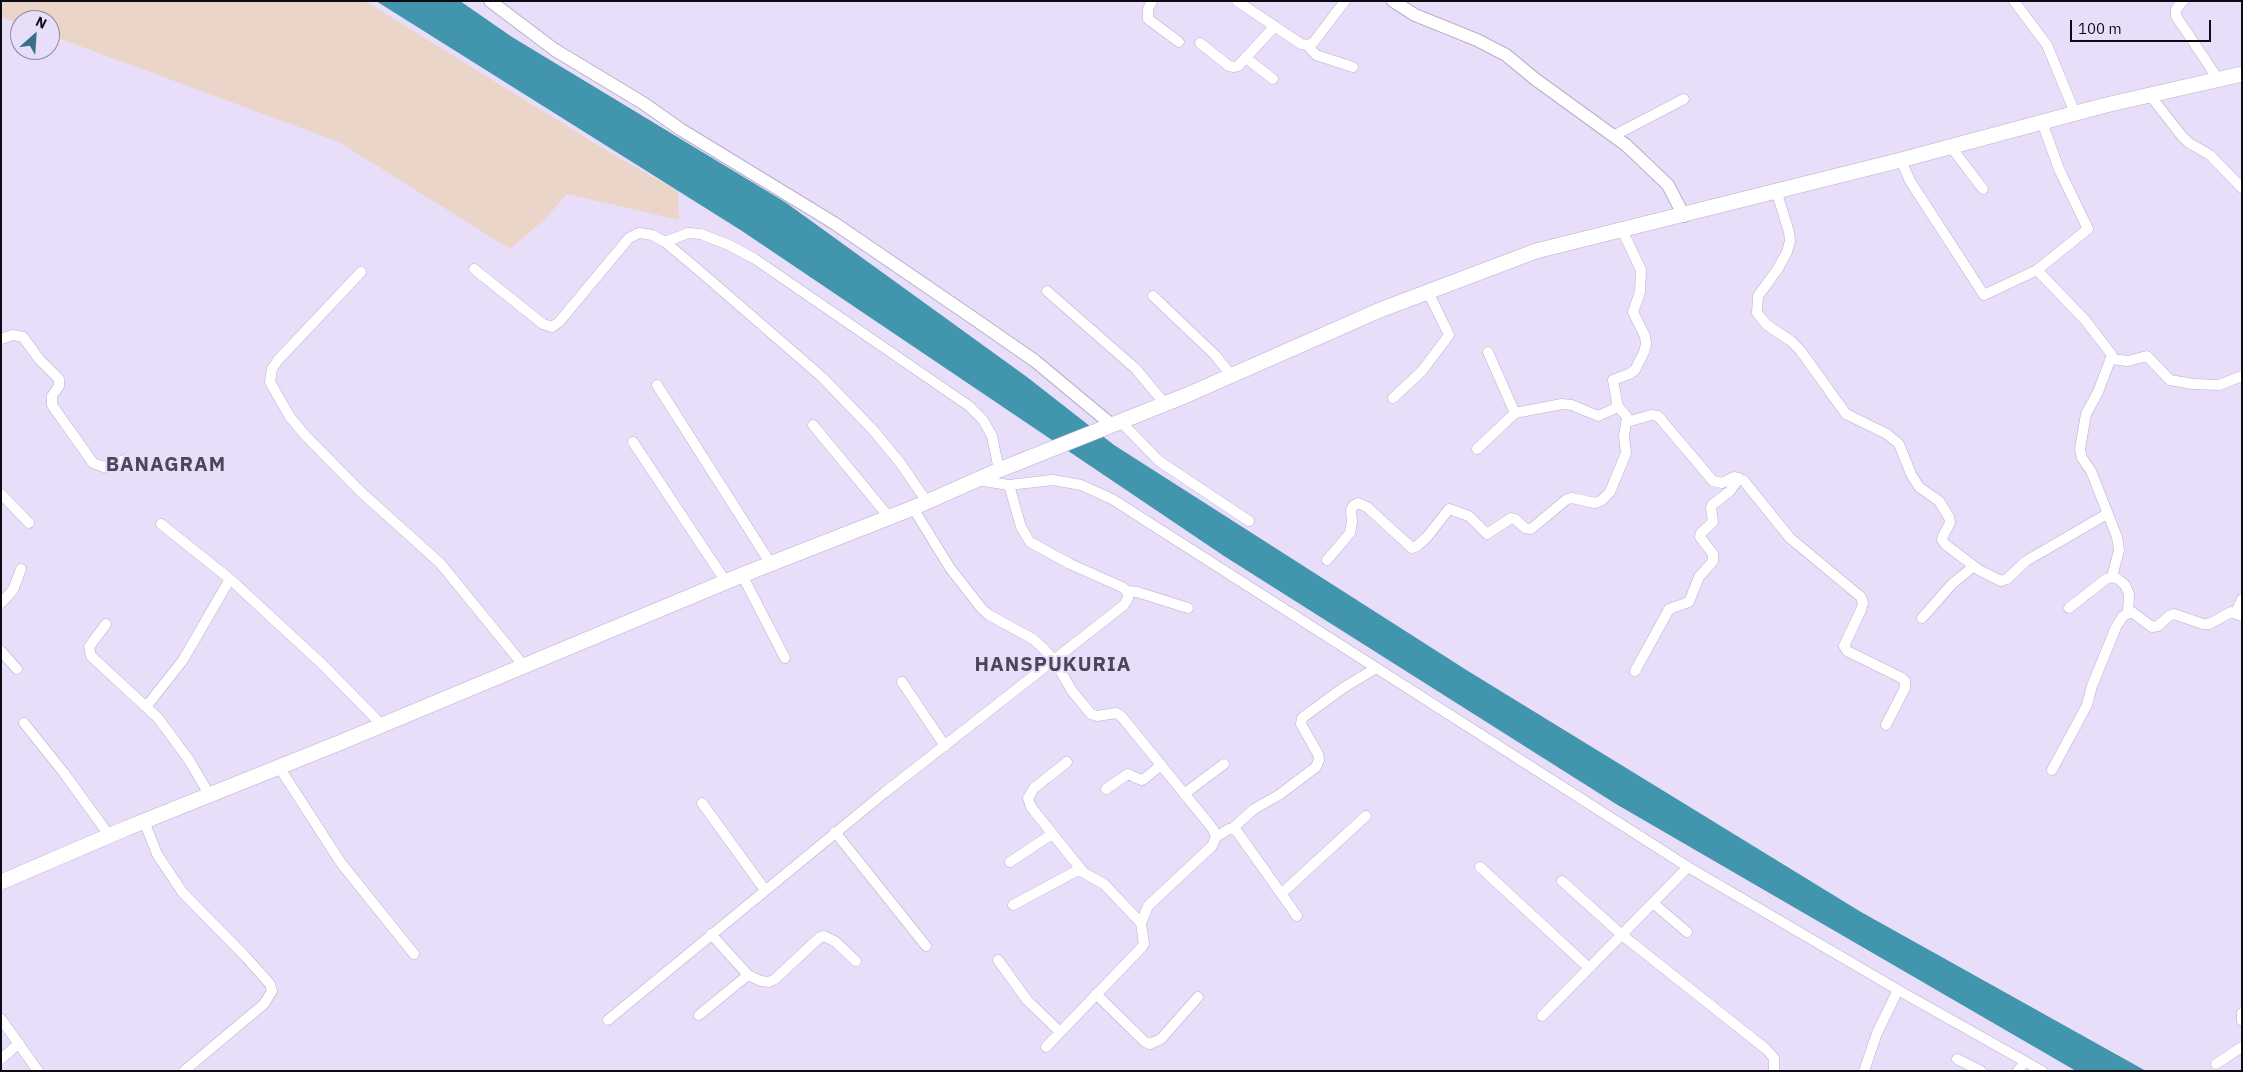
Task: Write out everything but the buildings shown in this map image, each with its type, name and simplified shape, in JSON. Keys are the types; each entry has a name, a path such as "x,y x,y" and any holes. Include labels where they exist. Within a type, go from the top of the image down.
{"main road":[{"path":"1,882 144,821 210,796 742,575 913,508 999,470 1165,404 1380,310 1536,251 1684,216 1776,190 1901,160 2149,94 2242,74"}],"street":[{"path":"490,1 555,50 643,102 680,129 834,223 1035,361 1159,461 1249,521"},
{"path":"1152,1 1148,9 1148,19 1178,42"},
{"path":"1237,1 1300,44 1307,45 1313,43 1344,1"},
{"path":"1393,1 1415,15 1498,50 1535,79 1615,135 1668,185 1684,216"},
{"path":"2014,1 2047,45 2075,113"},
{"path":"2183,1 2176,9 2176,16 2218,79"},
{"path":"1200,43 1229,66 1238,66 1275,26"},
{"path":"1307,45 1316,55 1354,67"},
{"path":"1246,58 1273,79"},
{"path":"2149,94 2181,135 2189,143 2210,155 2242,188"},
{"path":"1615,135 1684,99"},
{"path":"1901,160 1910,181 1984,295 2037,270 2088,229 2059,169 2042,122"},
{"path":"1951,146 1983,189"},
{"path":"1776,190 1790,241 1787,252 1777,270 1758,296 1757,313 1767,325 1791,341 1800,350 1846,414 1886,434 1899,444 1911,474 1919,487 1938,502 1950,517 1950,522 1942,536 1942,540 1974,566 2001,581 2007,579 2026,561 2108,514"},
{"path":"1327,560 1350,533 1352,522 1351,510 1358,503 1367,507 1412,548 1417,546 1426,537 1449,509 1469,516 1488,534 1511,518 1515,519 1525,528 1531,529 1567,499 1572,498 1585,502 1601,501 1610,492 1625,458 1624,436 1627,422 1625,412 1618,405 1613,380 1630,374 1635,370 1646,344 1645,336 1633,312 1640,292 1641,270 1622,230"},
{"path":"474,269 543,324 552,327 559,322 629,238 640,233 665,242 822,377 874,431 901,464 927,502"},
{"path":"665,242 688,233 700,234 729,245 755,260 969,406 983,420 992,436 999,470"},
{"path":"2037,270 2100,338 2109,350 2112,359 2086,414 2080,449 2082,458 2091,471 2119,545 2112,577"},
{"path":"361,272 278,360 272,369 270,382 290,417 304,434 362,492 440,563 524,666"},
{"path":"1047,291 1136,369 1165,404"},
{"path":"1393,398 1422,371 1450,335 1428,292"},
{"path":"1153,296 1215,354 1232,376"},
{"path":"1,339 13,335 23,337 38,360 59,379 59,386 52,396 52,405 93,463 104,467 124,460"},
{"path":"1488,352 1515,413"},
{"path":"2112,359 2128,361 2147,356 2170,380 2193,384 2219,385 2242,376"},
{"path":"657,385 771,564"},
{"path":"1478,449 1515,413 1567,404 1598,416 1616,408 1618,405"},
{"path":"1627,422 1652,415 1658,416 1713,481 1722,483 1728,479 1739,478 1750,486 1790,538 1861,597 1863,603 1861,610 1844,646 1848,651 1905,681 1905,688 1886,725"},
{"path":"813,425 889,517"},
{"path":"633,442 726,582"},
{"path":"1635,671 1669,609 1689,602 1699,577 1712,561 1713,554 1700,537 1701,533 1712,522 1712,505 1730,491 1739,478"},
{"path":"977,480 1009,486 1053,480 1081,485 1096,491 1688,867 1898,990 2042,1071"},
{"path":"1009,486 1020,526 1030,542 1127,591 1137,592 1188,608"},
{"path":"1,494 29,523"},
{"path":"913,508 950,568 982,609 997,620 1033,639 1054,660 1085,709 1091,714 1097,716 1110,712 1122,717 1213,829 1216,837"},
{"path":"162,524 230,579 322,664 382,725"},
{"path":"1922,618 1952,584 1974,566"},
{"path":"1,603 13,590 21,569"},
{"path":"742,575 785,658"},
{"path":"2052,770 2088,704 2092,686 2119,621 2128,612 2129,594 2125,585 2112,577 2106,579 2069,608"},
{"path":"146,707 183,660 230,579"},
{"path":"608,1020 835,832 1118,611 1128,598 1127,591"},
{"path":"2128,612 2136,614 2152,627 2158,626 2174,614 2203,624 2209,624 2231,612 2239,614 2242,599"},
{"path":"106,624 89,647 91,656 164,725 189,760 210,796"},
{"path":"1,651 17,669"},
{"path":"1046,1047 1144,944 1141,923 1148,906 1212,846 1216,837 1233,828 1254,809 1279,795 1316,767 1320,760 1301,724 1302,718 1343,688 1376,668"},
{"path":"902,682 945,746"},
{"path":"24,723 64,773 109,836"},
{"path":"1067,762 1036,785 1028,798 1031,807 1080,869 1104,884 1141,923"},
{"path":"1184,794 1224,764"},
{"path":"1106,789 1128,774 1141,780 1144,779 1161,765"},
{"path":"279,767 341,863 414,954"},
{"path":"702,802 766,890"},
{"path":"1282,893 1366,816"},
{"path":"144,821 157,854 184,893 245,956 270,984 272,991 264,1004 184,1071"},
{"path":"1233,828 1297,916"},
{"path":"835,832 926,946"},
{"path":"1010,862 1052,834"},
{"path":"1542,1016 1688,867"},
{"path":"1480,868 1589,968"},
{"path":"1013,905 1080,869"},
{"path":"1562,881 1622,935 1766,1049 1774,1058 1774,1071"},
{"path":"1653,903 1687,932"},
{"path":"711,934 748,975 761,981 769,982 819,938 824,936 836,942 856,961"},
{"path":"998,960 1027,1000 1060,1032"},
{"path":"699,1015 748,975"},
{"path":"1864,1071 1877,1033 1898,990"},
{"path":"1096,994 1150,1044 1161,1039 1198,996"},
{"path":"2242,1013 2242,1021"},
{"path":"1,1019 38,1071"},
{"path":"1,1058 19,1043"},
{"path":"2216,1064 2242,1047"},
{"path":"1956,1059 1981,1071"}],"shaded area":[{"path":"1,1 365,1 612,154 678,191 679,220 567,194 544,220 510,249 339,142 60,39 60,10 10,10 10,20 1,17"}],"water":[{"path":"376,1 460,1 512,37 785,202 1027,377 1114,445 1468,671 1861,912 2146,1071 2076,1071 1616,804 1224,556 742,231"}],"district":[{"name":"BANAGRAM","path":"166,465"},
{"name":"HANSPUKURIA","path":"1053,665"}]}
